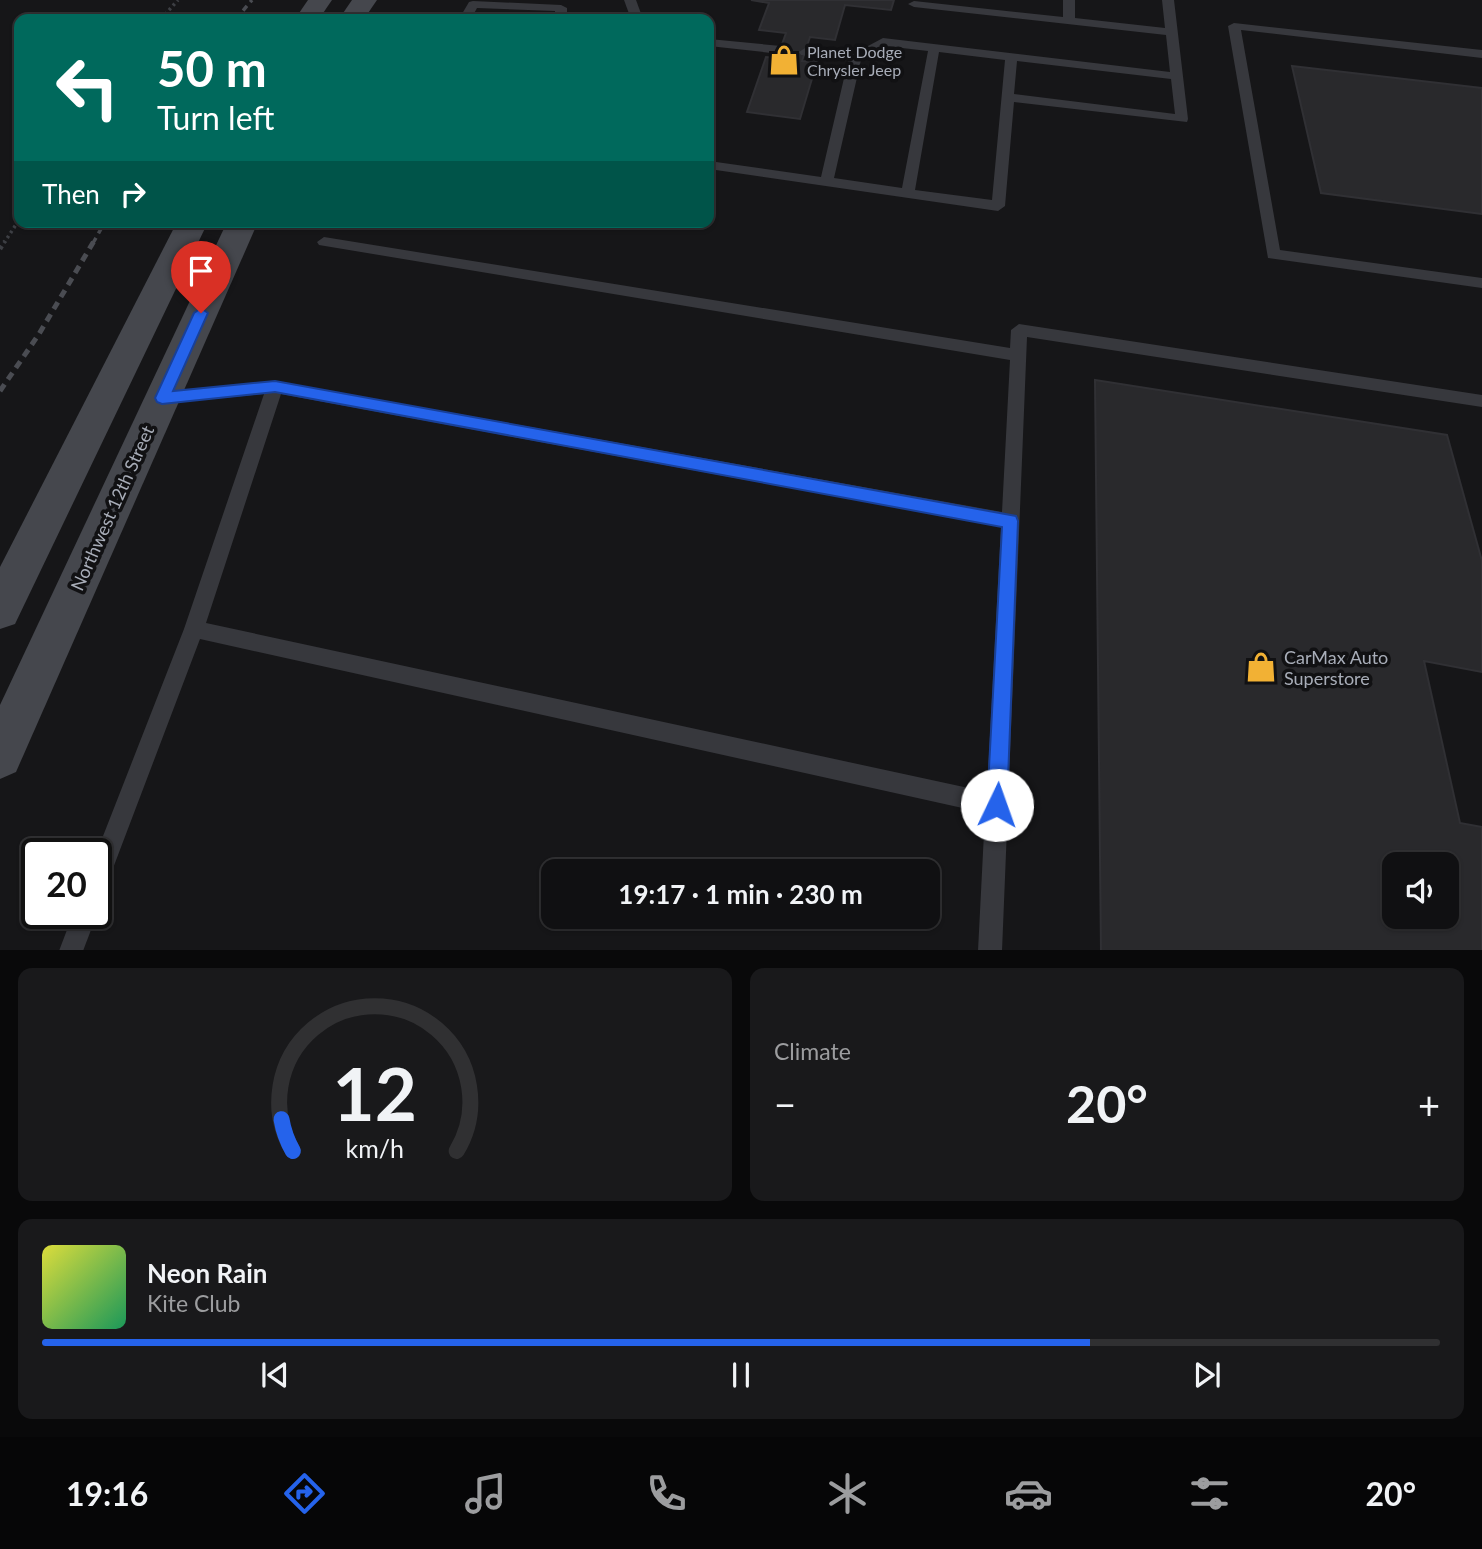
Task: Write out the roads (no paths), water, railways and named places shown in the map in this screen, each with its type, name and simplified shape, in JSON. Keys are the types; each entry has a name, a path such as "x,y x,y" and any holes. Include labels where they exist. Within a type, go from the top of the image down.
{"main road":[{"path":"0,610 190,228"},
{"name":"Northwest 12th Street","path":"0,756 240,228"}],"lane":[{"path":"1069,0 1069,21"},
{"path":"1008,97 1182,119 1168,0"},
{"path":"468,14 473,4 561,8 561,14"},
{"path":"914,4 1172,32"},
{"path":"1482,54 1234,26 1273,254 1482,283"},
{"path":"714,42 781,50"},
{"path":"805,52 855,58 883,42 1177,76"},
{"path":"908,193 934,48"},
{"path":"714,165 998,206 1011,57"},
{"path":"827,181 855,58"},
{"path":"324,242 1018,355"},
{"path":"990,950 1019,330 1482,401"},
{"path":"112,842 194,629 275,387"},
{"path":"162,398 275,387 1010,521"},
{"path":"194,629 997,805"},
{"path":"71,950 79,929"}],"railway":[{"path":"240,14 252,0"},
{"path":"93,243 102,228"},
{"path":"0,391 39,334 94,241"}],"place":[{"name":"Planet Dodge Chrysler Jeep","path":"784,60"},
{"name":"CarMax Auto Superstore","path":"1261,667"}]}
